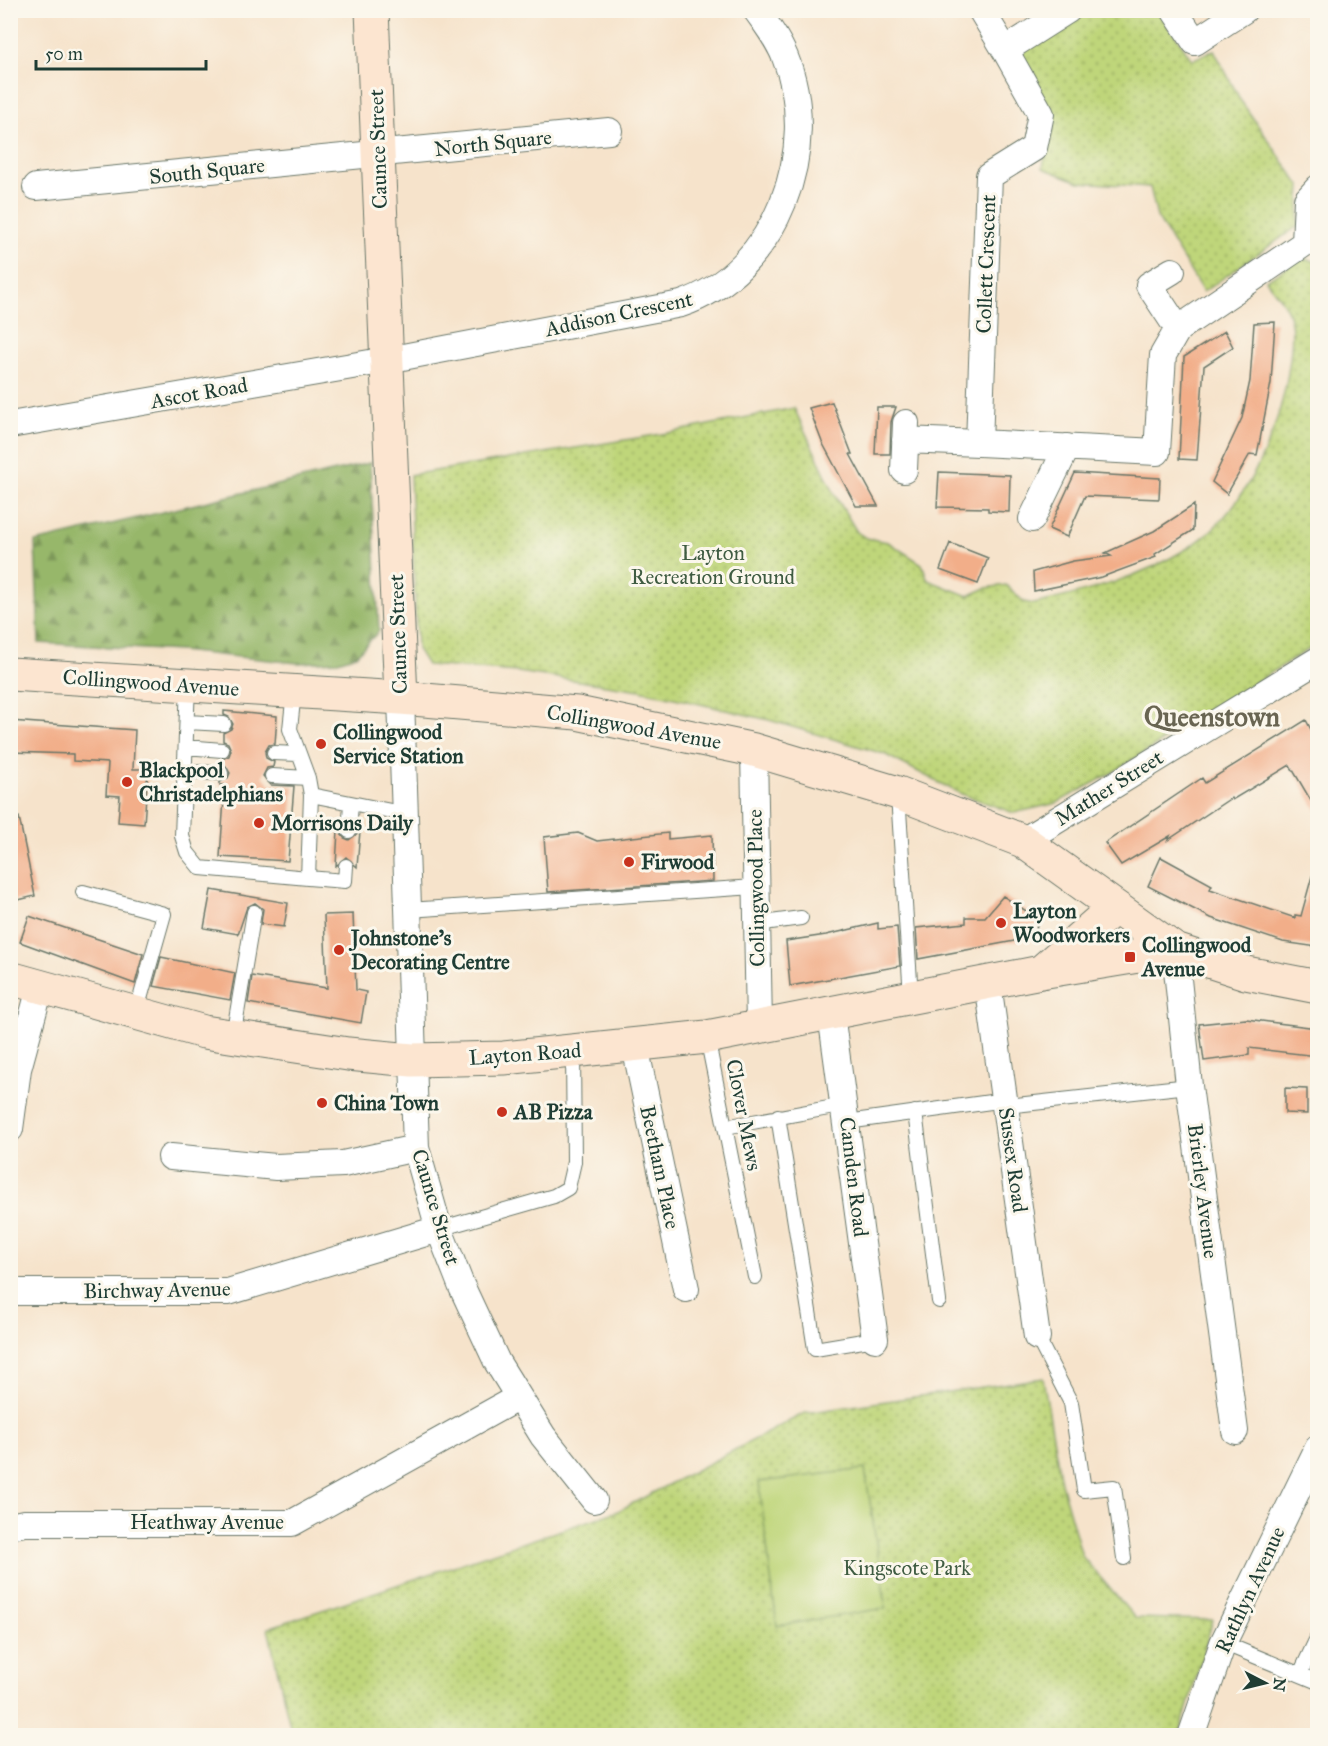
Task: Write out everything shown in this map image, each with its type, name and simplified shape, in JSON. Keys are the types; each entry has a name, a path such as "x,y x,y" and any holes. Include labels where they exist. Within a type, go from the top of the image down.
{"street":[{"name":"Caunce Street","path":"372,10 406,814 416,1148 439,1229 480,1328 517,1398 543,1436 594,1500"},
{"name":"Addison Crescent","path":"387,360 681,304 704,296 725,282 761,245 775,221 794,169 798,140 794,85 785,56 756,10"},
{"path":"981,10 1005,50 1068,10"},
{"path":"1174,10 1195,42 1244,10"},
{"name":"Collett Crescent","path":"979,443 989,176 1034,148 1041,114 1005,50"},
{"name":"North Square","path":"378,154 609,131"},
{"name":"South Square","path":"36,188 378,154"},
{"path":"904,470 906,431 979,443 1157,452 1163,355 1178,329 1311,244 1308,200 1317,188"},
{"path":"1172,271 1149,285 1178,329"},
{"name":"Ascot Road","path":"10,425 387,360"},
{"path":"1031,519 1067,447"},
{"name":"Mather Street","path":"1023,841 1315,667"},
{"name":"Collingwood Avenue","path":"10,674 401,698 577,713 754,750 898,793 1023,841 1114,908"},
{"name":"Collingwood Place","path":"754,750 759,1026"},
{"name":"Layton Road","path":"1041,972 1114,908 1175,950 1246,974 1317,987"},
{"name":"Layton Road","path":"25,983 135,1015 233,1037 412,1060 504,1058 707,1037 1041,972 1175,950"},
{"name":"Brierley Avenue","path":"1175,950 1189,1086 1234,1431"},
{"path":"10,1129 18,1069 25,983"},
{"name":"Sussex Road","path":"988,983 1037,1337"},
{"name":"Camden Road","path":"831,1014 875,1339"},
{"name":"Beetham Place","path":"634,1046 686,1289"},
{"path":"171,1157 276,1167 343,1164 416,1148"},
{"name":"Birchway Avenue","path":"10,1292 228,1292 439,1229"},
{"name":"Heathway Avenue","path":"10,1526 35,1523 292,1523 517,1398"},
{"name":"Rathlyn Avenue","path":"1191,1736 1223,1643 1317,1448"}],"lane":[{"path":"188,685 182,836 186,852 200,868 308,878 345,881 346,866"},
{"path":"294,692 290,729 308,778 311,795 308,878"},
{"path":"186,722 224,724"},
{"path":"276,728 290,729"},
{"path":"186,747 222,750"},
{"path":"274,753 298,754"},
{"path":"184,772 221,774"},
{"path":"273,776 308,778"},
{"path":"898,793 911,998"},
{"path":"311,795 406,814"},
{"path":"349,831 351,804"},
{"path":"408,910 755,886"},
{"path":"83,892 164,914 135,1015"},
{"path":"233,1037 254,912"},
{"path":"756,924 801,918"},
{"name":"Clover Mews","path":"707,1037 755,1277"},
{"path":"439,1229 554,1196 568,1188 574,1162 573,1052"},
{"path":"725,1127 778,1116 915,1112 1189,1086"},
{"path":"915,1112 939,1301"},
{"path":"778,1116 815,1349 875,1339"},
{"path":"1037,1337 1071,1403 1084,1490 1114,1487 1124,1558"},
{"path":"1300,1674 1317,1636"},
{"path":"1223,1643 1317,1682"}],"green space":[{"path":"1087,11 1159,11 1192,60 1214,50 1241,101 1301,187 1298,226 1203,292 1157,217 1150,187 1079,182 1043,168 1046,146 1053,130 1048,108 1019,53"},
{"name":"Layton Recreation Ground","path":"1302,258 1317,262 1317,644 1110,774 1057,803 1014,813 959,793 884,754 769,720 640,690 518,672 427,665 417,649 410,475 668,433 794,408 836,497 857,532 866,538 888,542 922,564 928,580 968,596 986,588 1006,585 1024,602 1034,604 1094,589 1152,567 1188,548 1209,532 1245,489 1258,464 1279,411 1286,385 1292,338 1291,323 1286,307 1266,280"},
{"path":"370,463 379,631 356,655 338,661 298,663 180,651 39,643 35,542"},
{"name":"Kingscote Park","path":"1043,1378 1061,1483 1082,1556 1135,1618 1213,1620 1179,1736 292,1735 268,1628 618,1511 805,1413"},
{"path":"865,1469 886,1608 777,1626 759,1482"}],"building":[{"path":"1275,322 1271,383 1257,455 1250,454 1227,494 1212,482 1242,418 1250,381 1254,323"},
{"path":"1225,331 1233,347 1204,366 1197,460 1179,459 1184,357"},
{"path":"832,402 852,454 850,454 878,506 856,506 822,442 809,408"},
{"path":"877,407 896,407 891,422 890,454 875,454"},
{"path":"939,472 1010,475 1009,512 988,511 988,508 937,507"},
{"path":"1075,473 1160,478 1159,499 1085,496 1067,537 1049,529"},
{"path":"1194,505 1193,530 1155,554 1156,557 1102,577 1034,591 1033,572 1073,561 1111,556 1105,553 1154,531"},
{"path":"950,543 988,558 978,584 940,570"},
{"path":"224,711 277,716 275,744 269,745 265,752 266,758 274,762 273,767 267,768 263,776 271,785 294,786 288,861 220,857 225,785 220,785 220,782 228,778 230,773 226,766 221,764 222,759 229,756 231,750 228,743 223,741 223,733 231,729 233,724 229,717 224,715"},
{"path":"1306,720 1317,741 1317,811 1290,765 1232,800 1231,798 1168,840 1170,836 1121,865 1105,843 1202,778 1205,783"},
{"path":"10,721 135,730 133,769 148,769 144,824 118,822 120,796 106,795 108,763 73,761 73,754 10,752"},
{"path":"19,817 35,896 10,902 10,818"},
{"path":"338,830 344,838 349,840 360,831 357,867 346,857 336,866"},
{"name":"Firwood","path":"578,833 597,841 668,833 668,839 712,835 713,881 548,892 544,837"},
{"path":"1161,857 1212,885 1210,889 1295,918 1295,915 1301,916 1312,876 1317,877 1317,947 1283,942 1211,918 1148,886"},
{"path":"211,890 288,903 284,927 261,924 263,909 255,903 247,907 238,934 204,928"},
{"name":"Layton Woodworkers","path":"1003,896 1037,918 1036,937 918,959 916,928 966,923 966,917 985,917"},
{"path":"353,914 356,990 366,992 361,1023 248,1003 252,976 327,988 324,915"},
{"path":"29,916 143,954 135,984 20,942"},
{"path":"878,923 878,929 897,927 900,966 790,986 786,941"},
{"path":"161,957 235,973 230,1000 153,986"},
{"path":"1246,1019 1317,1028 1317,1056 1249,1048 1249,1055 1204,1061 1199,1024"},
{"path":"1285,1088 1307,1089 1307,1114 1285,1113"}],"place":[{"name":"Collingwood Service Station","path":"321,744"},
{"name":"Blackpool Christadelphians","path":"127,782"},
{"name":"Morrisons Daily","path":"259,823"},
{"name":"Firwood","path":"629,862"},
{"name":"Layton Woodworkers","path":"1001,923"},
{"name":"Johnstone's Decorating Centre","path":"339,950"},
{"name":"Collingwood Avenue","path":"1130,957"},
{"name":"China Town","path":"322,1103"},
{"name":"AB Pizza","path":"502,1112"}],"district":[{"name":"Queenstown","path":"1212,717"}]}
